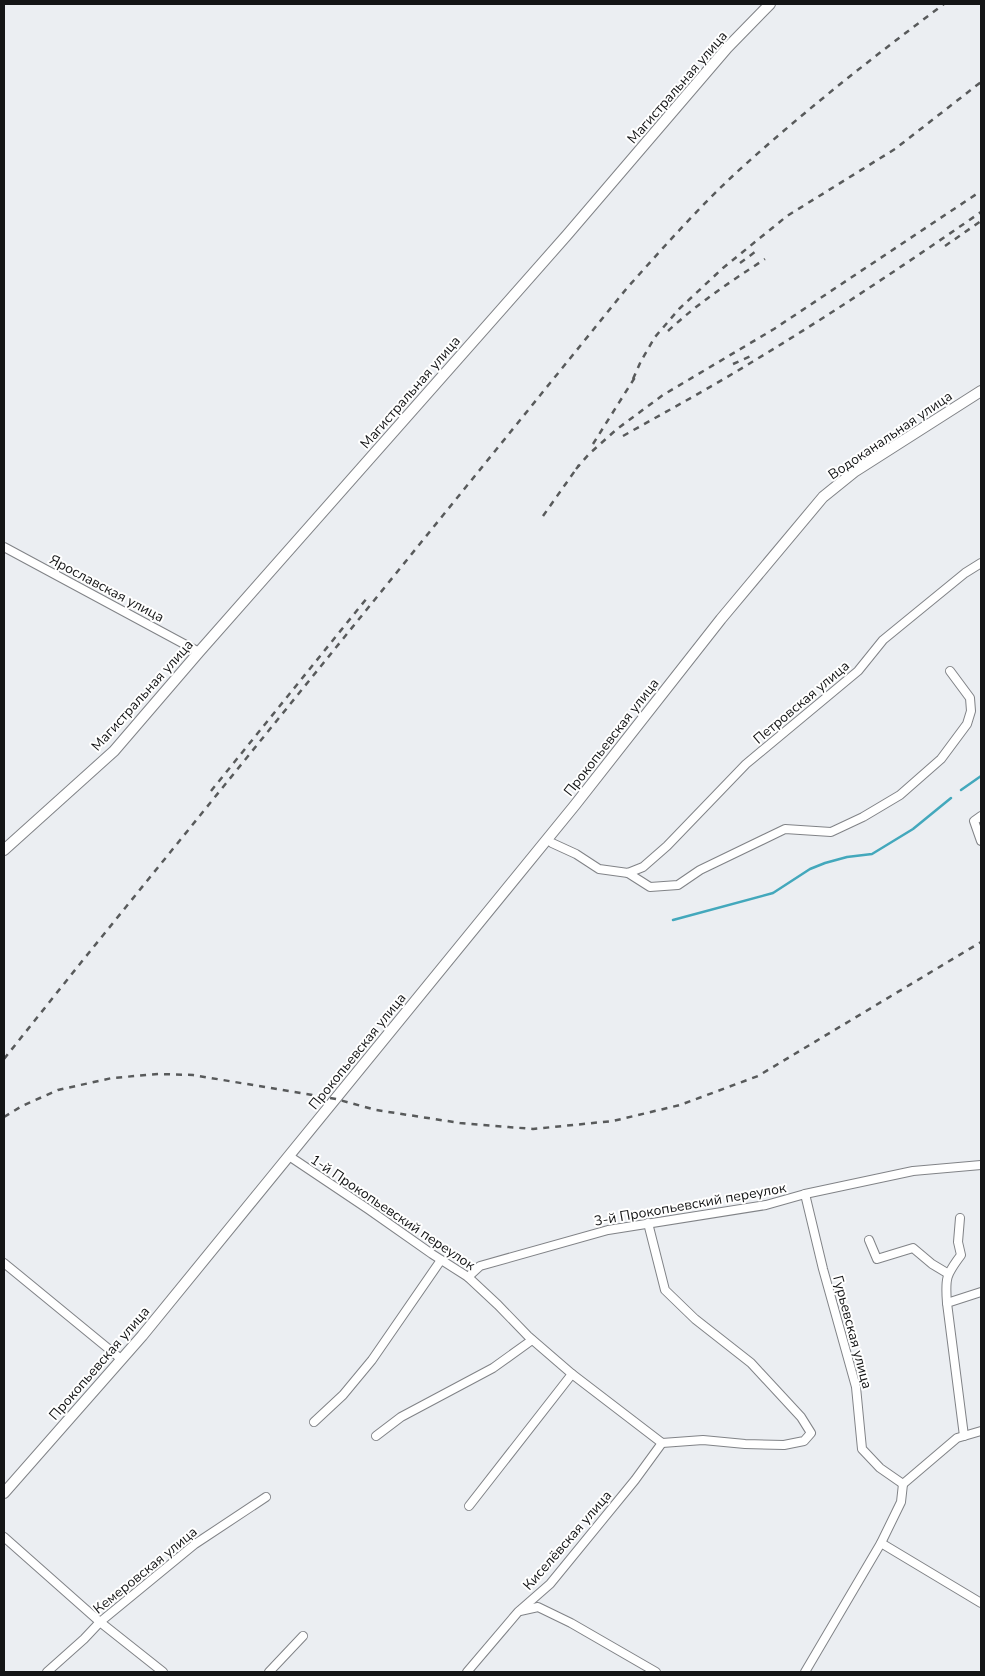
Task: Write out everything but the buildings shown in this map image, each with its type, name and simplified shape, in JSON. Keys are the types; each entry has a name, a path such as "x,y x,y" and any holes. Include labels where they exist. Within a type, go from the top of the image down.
{"main road":[{"name":"Магистральная улица","path":"4,850 114,750 567,235 727,48 770,4"},
{"name":"Водоканальная улица","path":"721,619 823,497 854,472 981,391"},
{"name":"Прокопьевская улица","path":"4,1492 121,1359 289,1156 576,805 721,619"}],"street":[{"name":"Ярославская улица","path":"4,547 199,652"},
{"name":"Петровская улица","path":"628,873 643,867 667,846 746,764 858,670 883,640 965,573 981,563"},
{"path":"552,843 576,854 599,868 628,873 650,886 678,885 700,870 785,829 831,832 900,795 941,759 967,724 971,711 970,698 950,671"},
{"path":"981,816 974,822 981,841"},
{"name":"1-й Прокопьевский переулок","path":"289,1156 440,1260 468,1276 532,1340 572,1374 662,1443"},
{"name":"3-й Прокопьевский переулок","path":"468,1276 480,1266 608,1230 766,1205 805,1194 913,1172 981,1165"},
{"name":"Гурьевская улица","path":"805,1194 823,1269 856,1387 862,1449 880,1468 903,1484"},
{"path":"960,1218 958,1242 960,1255 947,1274 946,1288 964,1436"},
{"path":"648,1223 665,1290 695,1319 751,1363 802,1417 811,1433 804,1441 784,1445 703,1440 662,1443"},
{"path":"869,1240 877,1259 913,1248 947,1274"},
{"path":"314,1422 343,1396 372,1360 440,1260"},
{"path":"4,1263 121,1359"},
{"path":"947,1303 981,1292"},
{"path":"376,1436 401,1417 493,1368 532,1340"},
{"path":"469,1506 572,1374"},
{"path":"805,1672 881,1543 901,1502 903,1484 957,1438 981,1431"},
{"name":"Киселёвская улица","path":"467,1672 518,1612 550,1584 635,1480 662,1443"},
{"name":"Кемеровская улица","path":"47,1672 100,1622 195,1544 266,1497"},
{"path":"4,1537 100,1622 163,1672"},
{"path":"881,1543 981,1603"},
{"path":"518,1612 538,1607 571,1623 656,1672"},
{"path":"269,1672 303,1636"}],"waterway":[{"path":"961,790 981,776"},
{"path":"673,920 773,893 810,869 825,863 847,857 872,854 913,829 951,798"}],"railway":[{"path":"4,1059 627,288 667,243 737,172 787,128 839,85 944,4"},
{"path":"633,379 655,337 679,309 723,268 787,216 895,149 981,82"},
{"path":"576,469 589,454 617,429 663,395 774,329 981,191"},
{"path":"623,436 781,344 868,289 981,212"},
{"path":"945,246 981,221"},
{"path":"740,263 759,249"},
{"path":"668,331 703,302 765,259"},
{"path":"733,364 751,356"},
{"path":"593,444 637,374"},
{"path":"543,516 579,465"},
{"path":"211,791 367,598"},
{"path":"4,1117 22,1106 58,1090 112,1078 159,1074 193,1075 336,1099 376,1110 460,1123 533,1129 613,1121 680,1105 758,1076 981,942"}]}
